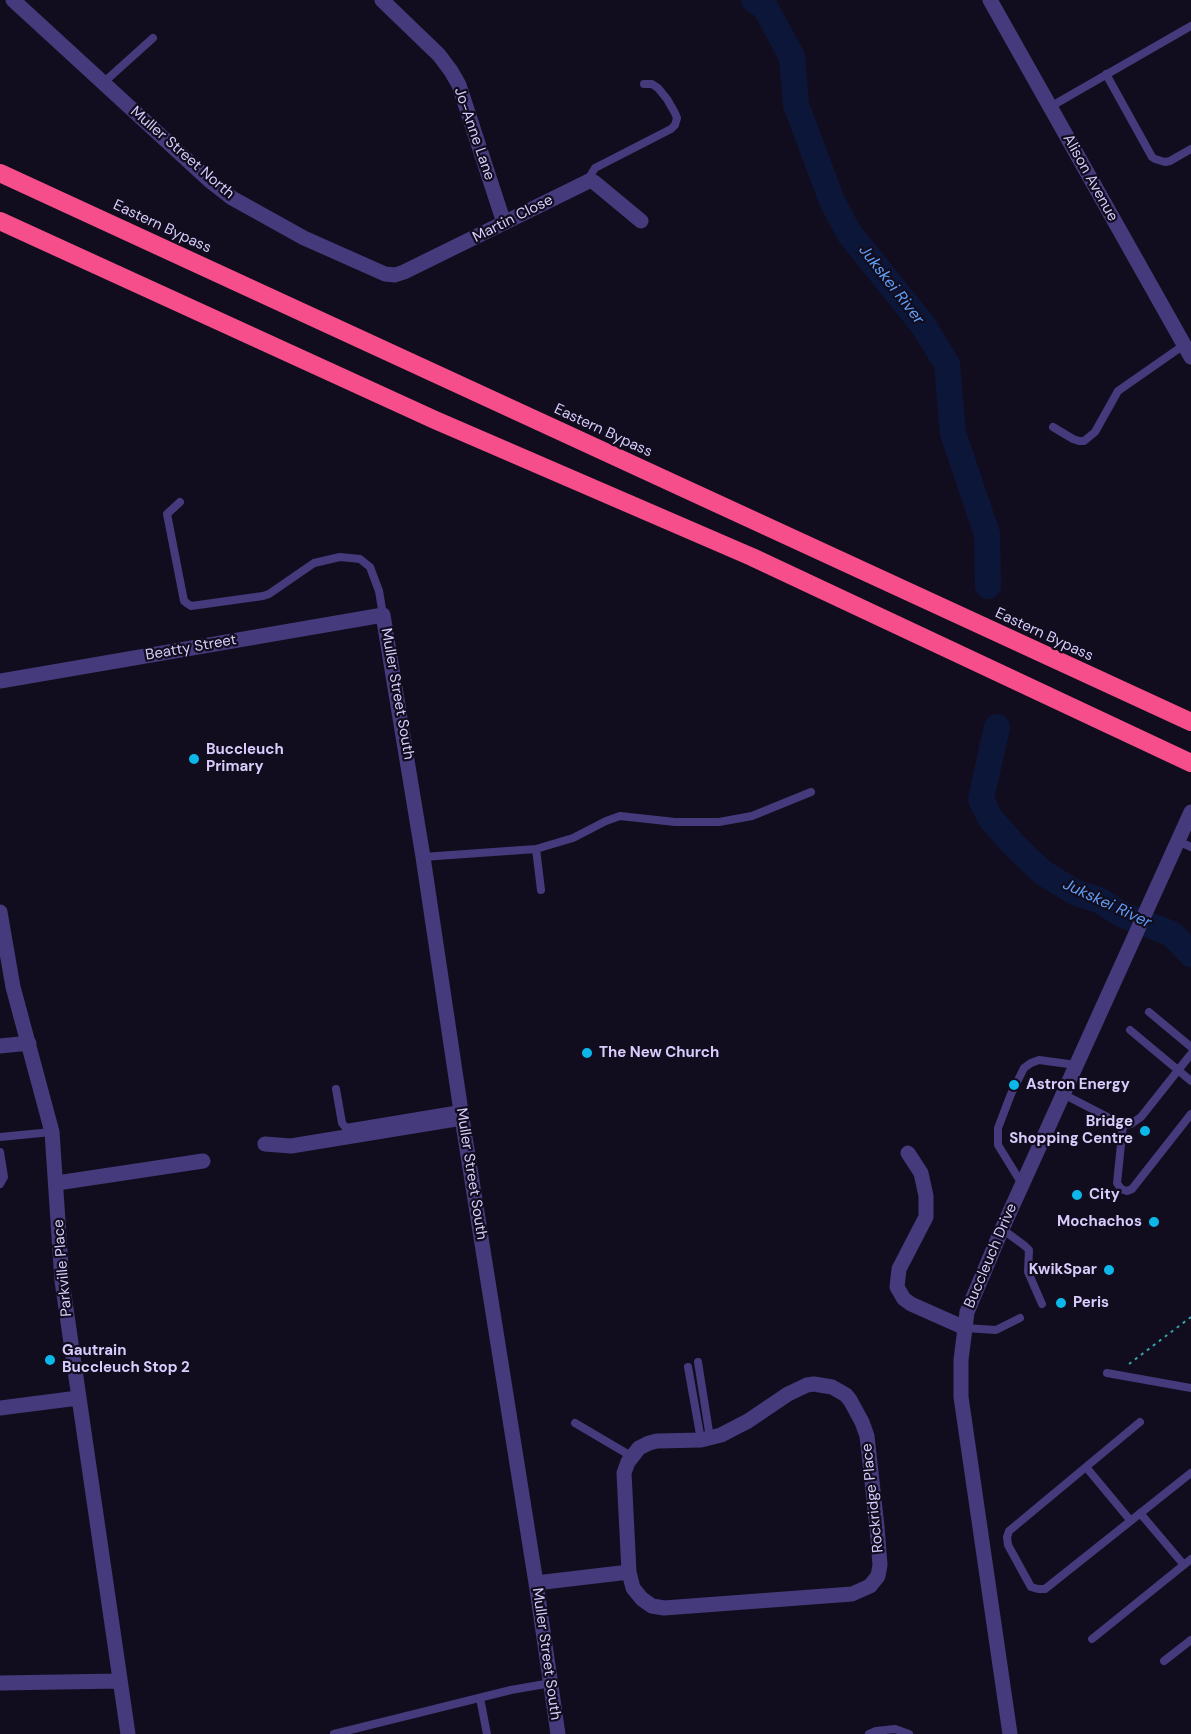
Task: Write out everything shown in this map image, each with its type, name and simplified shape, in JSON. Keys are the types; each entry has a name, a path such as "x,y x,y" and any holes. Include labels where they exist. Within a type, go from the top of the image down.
{"highway":[{"name":"Eastern Bypass","path":"0,172 1185,719"},
{"path":"0,221 435,420 752,557 1191,763"}],"street":[{"name":"Jo-Anne Lane","path":"382,0 430,46 451,70 459,85 504,223"},
{"name":"Alison Avenue","path":"990,0 1188,351"},
{"name":"Muller Street North","path":"21,5 209,180 232,198 304,238 375,271"},
{"name":"Martin Close","path":"375,271 389,275 404,272 589,181"},
{"path":"589,181 594,182 641,221"},
{"name":"Beatty Street","path":"0,681 383,615"},
{"name":"Muller Street South","path":"383,615 423,857 558,1734"},
{"name":"Buccleuch Drive","path":"1010,1734 961,1397 961,1360 967,1312 1022,1184 1155,891 1184,844 1191,812"},
{"name":"Parkville Place","path":"0,912 13,987 52,1132 62,1281 128,1734"},
{"path":"0,1046 29,1043"},
{"path":"265,1144 291,1146 461,1113"},
{"path":"908,1153 921,1173 926,1196 926,1217 899,1269 897,1287 904,1299 911,1304 965,1328"},
{"path":"57,1183 203,1161"},
{"name":"Rockridge Place","path":"807,1385 832,1387 846,1395 859,1415 867,1436 878,1527 880,1565 878,1576 870,1586 852,1594 663,1608 647,1603 638,1595 633,1588 629,1572 624,1473 632,1456 639,1448 657,1441 706,1439 729,1432 788,1394 807,1385"},
{"path":"0,1408 78,1398"},
{"path":"536,1583 629,1572"},
{"path":"0,1683 120,1681"}],"lane":[{"path":"1050,107 1191,26"},
{"path":"103,83 153,38"},
{"path":"1106,74 1152,157 1165,162 1170,161 1191,149"},
{"path":"589,181 596,168 675,125 677,118 667,99 652,84 644,84"},
{"path":"1053,427 1073,439 1084,441 1095,432 1118,391 1188,351"},
{"path":"180,502 167,514 184,601 191,606 258,598 269,594 314,563 340,556 360,559 370,567 379,591 383,615"},
{"path":"423,857 537,849 573,838 620,816 675,822 718,822 760,813 811,792"},
{"path":"537,849 541,890"},
{"path":"1149,1012 1191,1047"},
{"path":"1130,1030 1191,1081"},
{"path":"1063,1094 1123,1125 1131,1124 1141,1118 1191,1054"},
{"path":"1022,1184 998,1145 998,1128 1011,1094 1024,1068 1031,1063 1039,1060 1076,1065"},
{"path":"336,1089 342,1123 346,1128 461,1113"},
{"path":"1123,1125 1117,1183 1121,1189 1127,1191 1132,1189 1191,1114"},
{"path":"0,1137 52,1132"},
{"path":"0,1152 4,1177 0,1184"},
{"path":"1002,1229 1029,1250 1028,1272 1042,1304"},
{"path":"965,1328 996,1330 1020,1318"},
{"path":"698,1362 706,1439"},
{"path":"688,1367 706,1439"},
{"path":"1111,1374 1191,1388"},
{"path":"1140,1422 1009,1531 1006,1537 1008,1545 1031,1587 1045,1589 1191,1473"},
{"path":"575,1423 632,1456"},
{"path":"1086,1467 1130,1520"},
{"path":"1092,1638 1187,1562 1140,1513"},
{"path":"1164,1661 1191,1640"},
{"path":"334,1734 550,1683"},
{"path":"480,1698 488,1734"},
{"path":"869,1734 876,1731 895,1730 909,1734"}],"path":[{"path":"1111,1374 1191,1317"}],"waterway":[{"name":"Jukskei River","path":"754,0 765,7 792,57 796,105 832,201 849,233 923,325 947,364 953,433 987,534 988,586"},
{"name":"Jukskei River","path":"997,727 981,799 990,818 1042,872 1076,893 1099,900 1121,914 1172,934 1191,954"}],"place":[{"name":"Buccleuch Primary","path":"194,759"},
{"name":"The New Church","path":"587,1053"},
{"name":"Astron Energy","path":"1014,1085"},
{"name":"Bridge Shopping Centre","path":"1145,1131"},
{"name":"City","path":"1077,1195"},
{"name":"Mochachos","path":"1154,1222"},
{"name":"KwikSpar","path":"1109,1270"},
{"name":"Peris","path":"1061,1303"},
{"name":"Gautrain Buccleuch Stop 2","path":"50,1360"}]}
